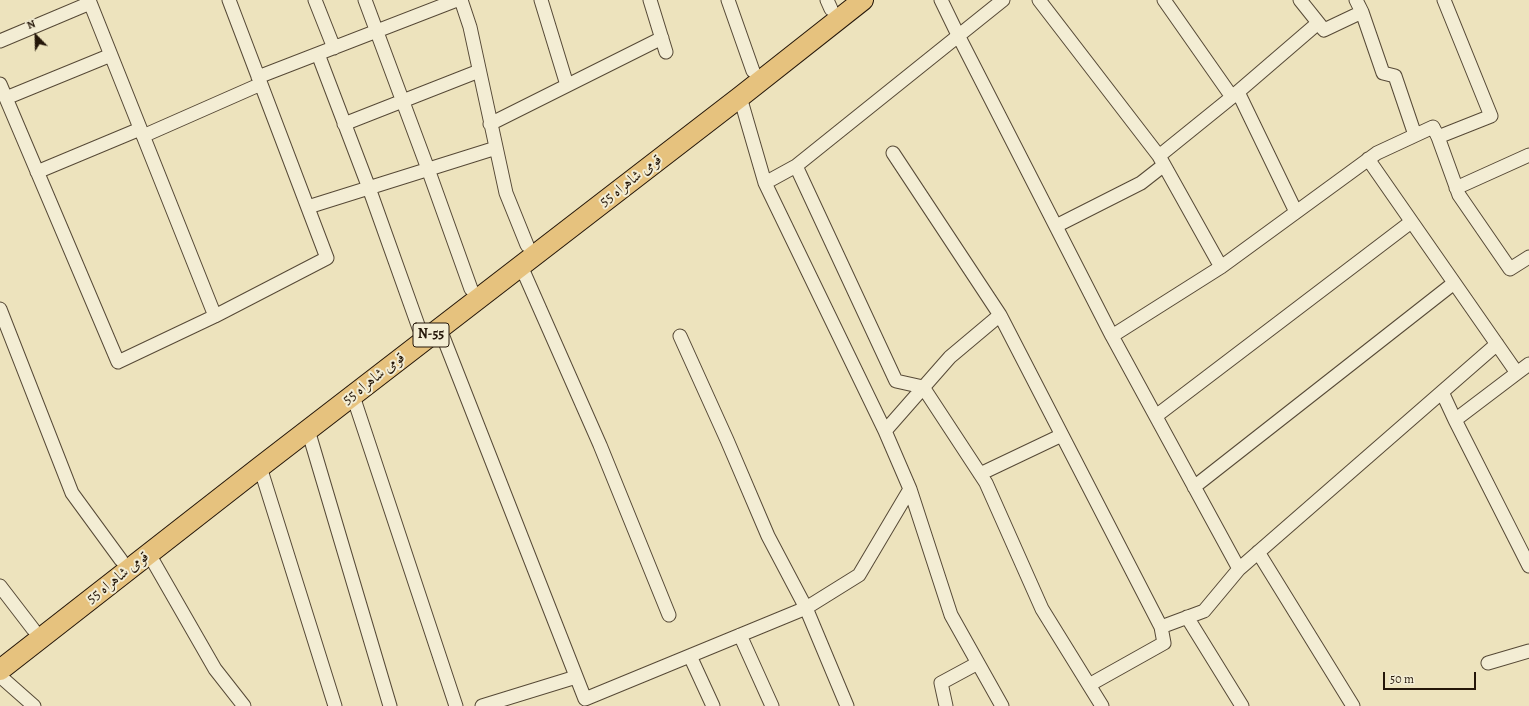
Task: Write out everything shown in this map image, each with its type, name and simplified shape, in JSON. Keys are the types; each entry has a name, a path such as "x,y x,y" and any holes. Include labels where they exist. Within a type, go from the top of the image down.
{"highway":[{"name":"قومی شاہراہ 55","path":"643,164 753,70 828,12 863,0"},
{"name":"قومی شاہراہ 55","path":"0,654 121,560 266,457 308,430 521,266 550,235 643,164 740,97 828,12"},
{"name":"قومی شاہراہ 55","path":"0,670 149,554 420,328 527,245 550,235"}],"street":[{"path":"0,84 118,362 215,316 327,258 229,0"},
{"path":"315,0 334,48"},
{"path":"365,0 471,288"},
{"path":"38,172 142,132 318,54 457,0"},
{"path":"461,0 470,27 506,194 527,245"},
{"path":"541,0 567,85"},
{"path":"650,0 666,52"},
{"path":"728,0 753,70"},
{"path":"941,0 1112,336 1239,569"},
{"path":"764,183 796,166 958,35 1004,0"},
{"path":"1039,0 1162,160 1221,267"},
{"path":"1164,0 1235,94 1296,212"},
{"path":"1300,0 1324,30 1359,6 1383,73 1395,76 1415,135"},
{"path":"1438,137 1491,116 1444,0"},
{"path":"0,38 90,2 215,316"},
{"path":"1056,226 1141,183 1162,160 1235,94 1318,23"},
{"path":"490,124 662,38"},
{"path":"318,54 420,328"},
{"path":"6,98 111,55"},
{"path":"344,124 479,71"},
{"path":"740,97 764,183 884,431 910,489 951,615 1002,706"},
{"path":"1112,336 1221,267 1377,153 1433,127 1459,195 1510,269 1529,257"},
{"path":"308,207 496,148"},
{"path":"893,153 1000,315 1161,627 1164,643 1089,685"},
{"path":"1456,188 1529,155"},
{"path":"1368,159 1517,373"},
{"path":"796,166 896,381 923,387 986,483 1042,609 1102,706"},
{"path":"1156,416 1411,222"},
{"path":"521,266 600,445 669,615"},
{"path":"1194,487 1454,283"},
{"path":"0,309 72,493 121,560"},
{"path":"884,431 950,357 1000,315"},
{"path":"440,328 587,702 690,656 806,608 858,575 910,489"},
{"path":"680,336 768,536 806,608 847,706"},
{"path":"1161,627 1204,611 1239,569 1497,344"},
{"path":"1455,420 1529,364"},
{"path":"1442,392 1529,566"},
{"path":"353,396 456,706"},
{"path":"308,430 390,706"},
{"path":"980,474 1062,435"},
{"path":"266,457 335,706"},
{"path":"1258,552 1353,706"},
{"path":"149,554 215,669 244,706"},
{"path":"0,586 33,629"},
{"path":"1187,617 1242,706"},
{"path":"740,635 772,706"},
{"path":"1488,663 1529,651"},
{"path":"690,656 713,706"},
{"path":"946,706 941,683 978,663"},
{"path":"0,676 34,706"},
{"path":"482,706 576,677"}]}
